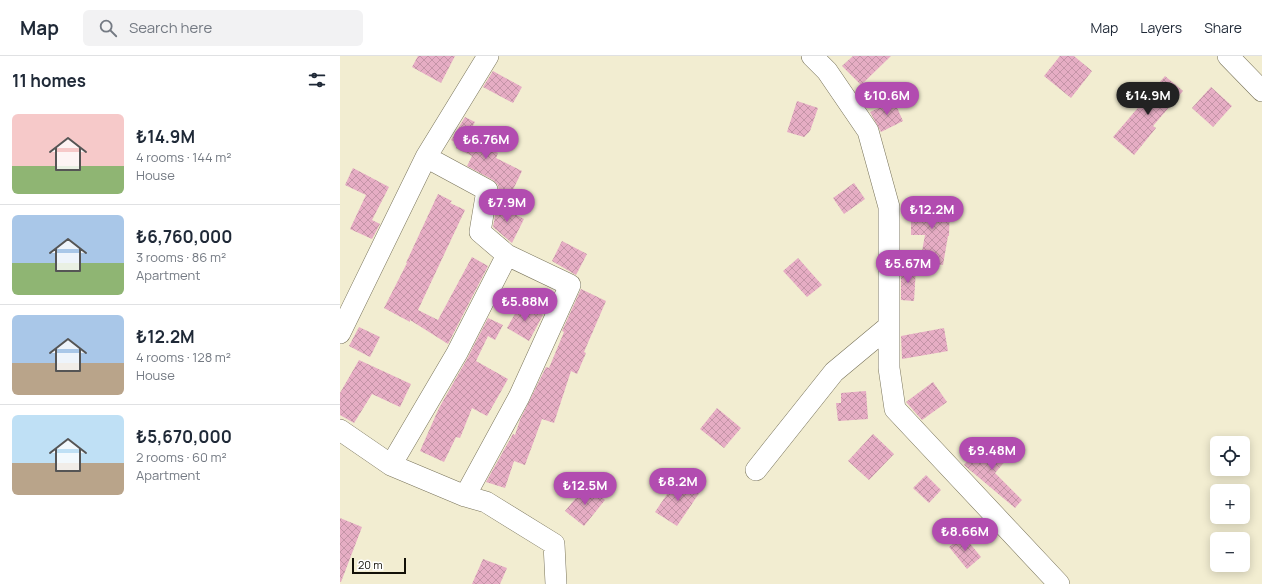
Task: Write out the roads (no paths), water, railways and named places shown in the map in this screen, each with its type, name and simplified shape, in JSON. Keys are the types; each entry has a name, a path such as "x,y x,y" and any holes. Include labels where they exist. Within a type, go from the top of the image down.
{"street":[{"path":"340,334 426,157 488,56"},
{"path":"812,56 827,71 868,131 889,207 889,368 894,409 1060,584"},
{"path":"1228,56 1262,91"},
{"path":"426,157 487,190 480,232 507,255 570,285 519,397 465,496"},
{"path":"391,465 457,353 507,255"},
{"path":"756,470 834,372 888,327"},
{"path":"340,430 391,465 465,496 486,502 554,544 556,584"}]}
